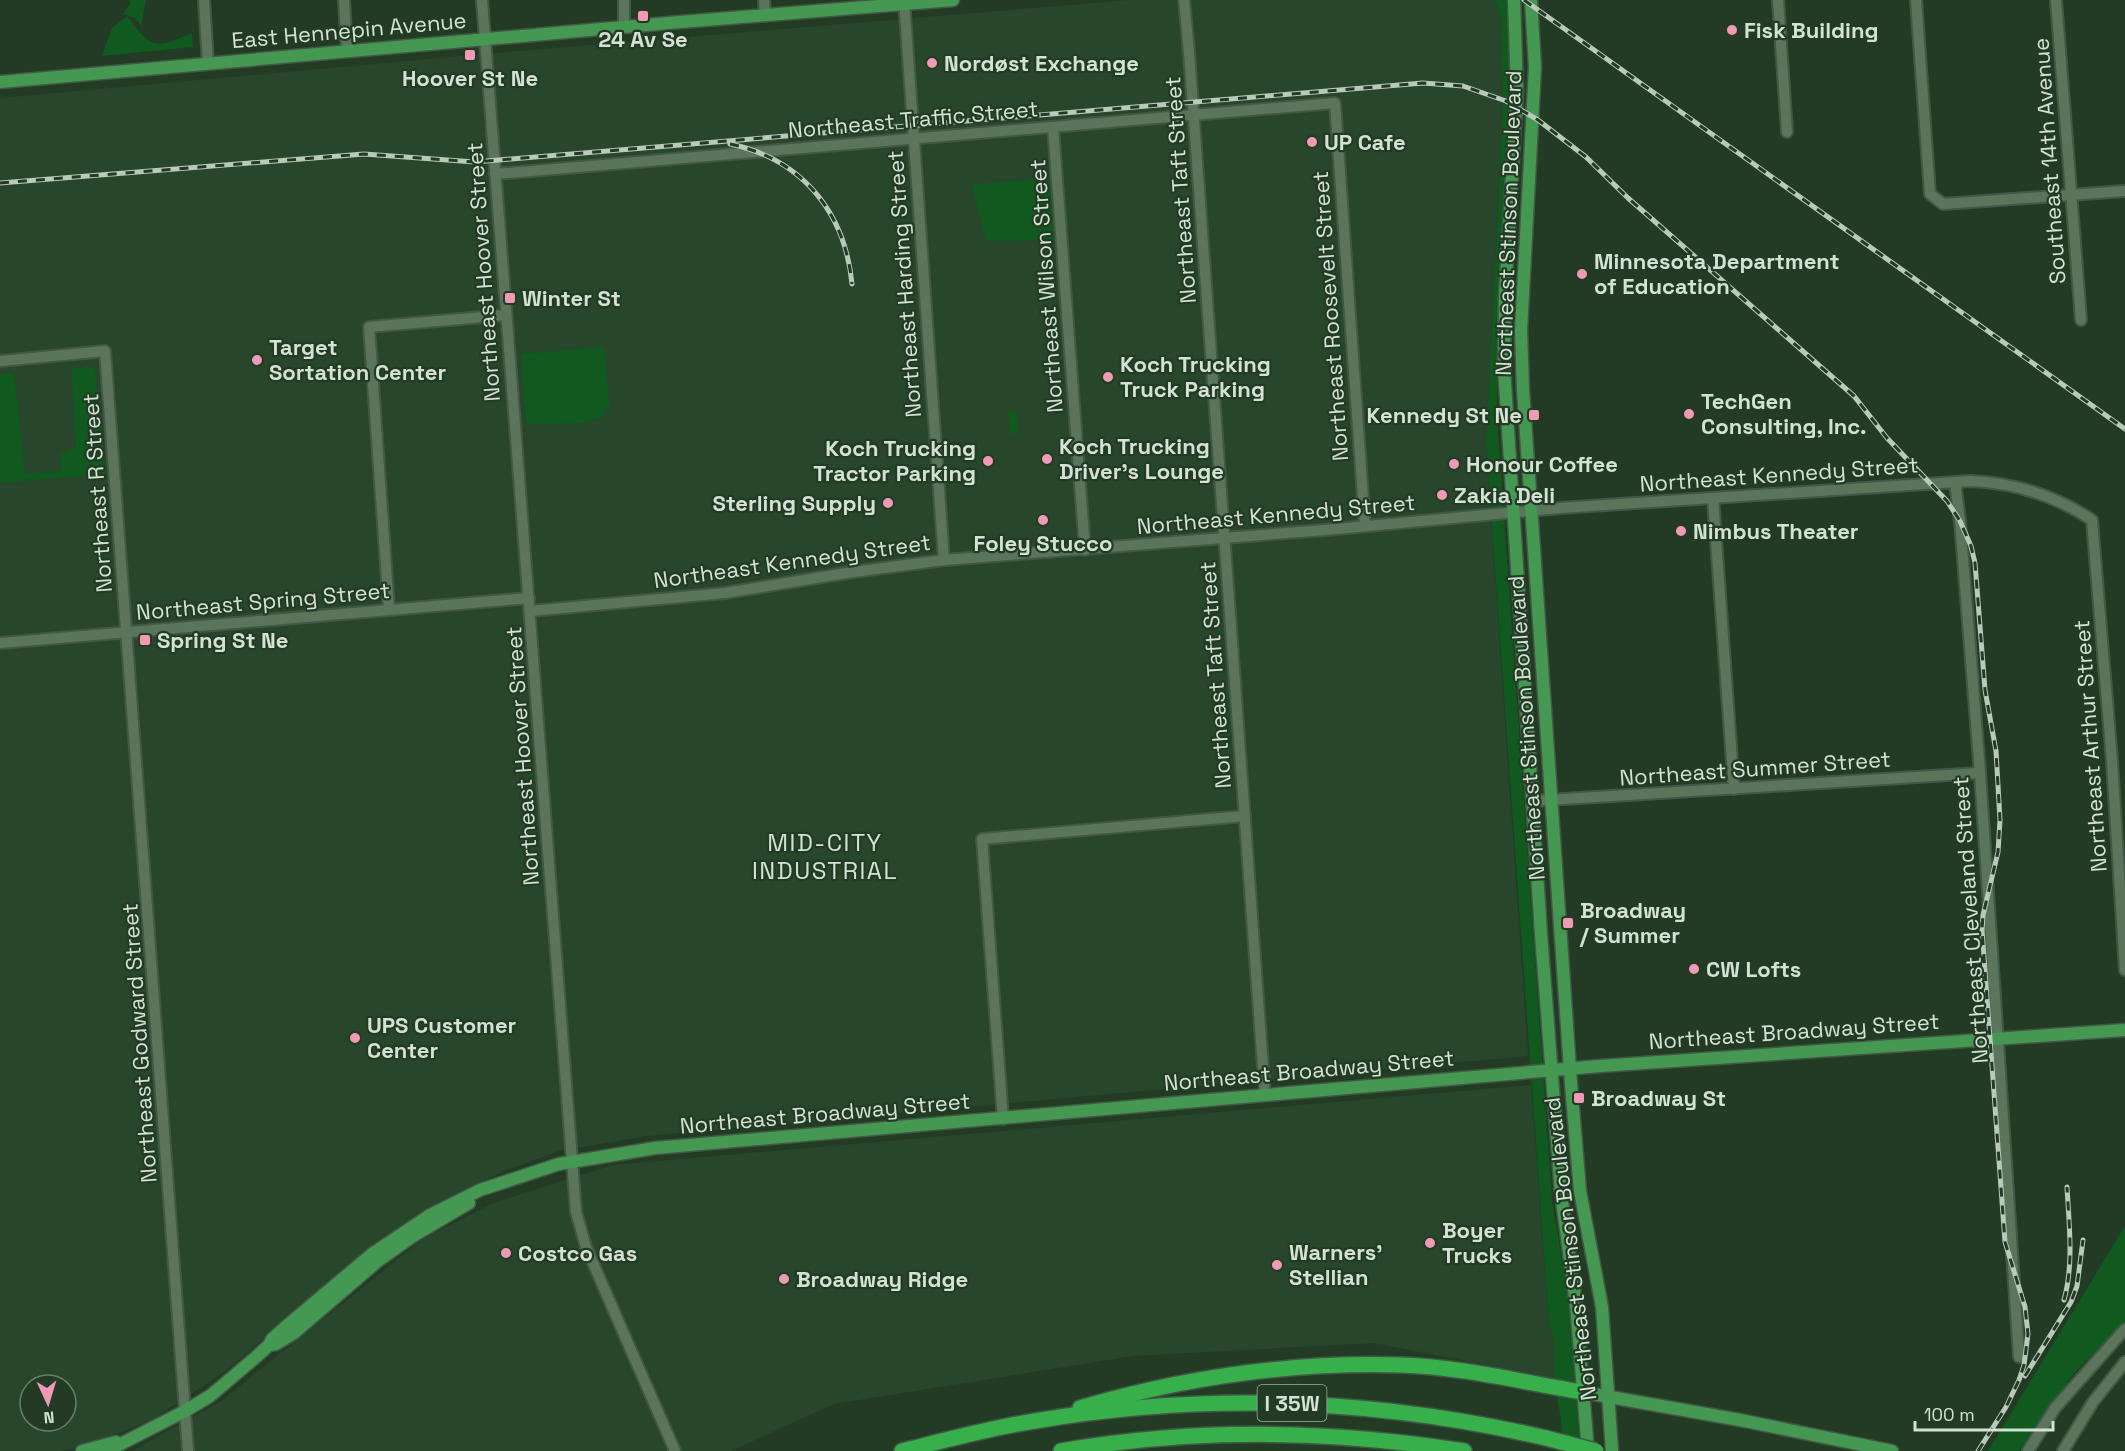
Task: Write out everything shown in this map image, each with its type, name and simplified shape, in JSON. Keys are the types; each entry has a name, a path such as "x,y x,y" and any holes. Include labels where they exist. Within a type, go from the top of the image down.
{"highway":[{"path":"1037,1420 1136,1391 1224,1376 1305,1366 1403,1365 1490,1375 1582,1392"},
{"name":"I 35W","path":"902,1451 1037,1420 1219,1403 1290,1403 1352,1406 1424,1414 1546,1438 1596,1451"},
{"name":"I 35W","path":"1061,1451 1165,1437 1233,1434 1295,1435 1425,1445 1464,1451"}],"main road":[{"name":"East Hennepin Avenue","path":"0,82 905,2 953,0"},
{"name":"Northeast Stinson Boulevard","path":"1514,0 1517,90 1503,341 1532,801 1561,1193 1576,1304 1588,1451"},
{"name":"Northeast Stinson Boulevard","path":"1531,0 1535,67 1521,330 1531,512 1580,1191 1602,1307 1612,1451"},
{"name":"Northeast Broadway Street","path":"107,1451 185,1411 233,1378 284,1328 389,1242 430,1215 466,1196 572,1161 655,1148 1571,1068 2125,1030"},
{"path":"1582,1392 1892,1451"},
{"name":"Northeast Broadway Street","path":"82,1451 124,1441"}],"street":[{"path":"204,0 208,63"},
{"path":"344,0 347,51"},
{"name":"Northeast Hoover Street","path":"482,0 576,1212 580,1232 675,1451"},
{"path":"624,0 624,27"},
{"path":"764,0 765,16"},
{"name":"Northeast Taft Street","path":"1184,0 1265,1095"},
{"path":"1778,0 1787,132"},
{"path":"1916,0 1930,194 1943,204 2125,191"},
{"name":"Southeast 14th Avenue","path":"2056,0 2081,320"},
{"name":"Northeast Harding Street","path":"905,2 944,560"},
{"name":"Northeast Traffic Street","path":"495,174 1335,103"},
{"name":"Northeast Roosevelt Street","path":"1335,103 1365,526"},
{"name":"Northeast Wilson Street","path":"1053,127 1085,550"},
{"path":"389,609 369,327 506,315"},
{"name":"Northeast R Street","path":"0,361 105,351 126,632"},
{"name":"Northeast Kennedy Street","path":"530,611 725,593 944,560 1514,513 1957,482 1988,482 2027,489 2067,504 2092,520"},
{"name":"Northeast Cleveland Street","path":"1957,482 1980,773 2019,1357"},
{"path":"1713,498 1734,789"},
{"name":"Northeast Arthur Street","path":"2092,520 2112,761 2125,970"},
{"name":"Northeast Spring Street","path":"0,642 529,598"},
{"name":"Northeast Godward Street","path":"126,632 171,1197 188,1451"},
{"name":"Northeast Summer Street","path":"1532,801 1980,773"},
{"path":"1003,1119 982,839 1245,816"},
{"path":"2028,1451 2055,1408 2125,1329"},
{"path":"2063,1451 2093,1402 2125,1362"}],"shaded area":[{"path":"1130,0 1495,0 1501,17 1503,107 1486,443 1528,1056 646,1136 559,1151 507,1170 446,1198 416,1215 360,1256 226,1371 151,1420 72,1449 0,1451 0,98 473,55"},
{"path":"1531,1085 1549,1325 1555,1342 1554,1378 1374,1343 1133,1356 834,1404 731,1451 132,1451 221,1401 424,1238 493,1203 613,1165"}],"green space":[{"path":"130,0 146,0 141,26 135,18 123,14"},
{"path":"1495,0 1508,0 1512,81 1497,330 1497,417 1552,1200 1570,1308 1580,1451 1562,1451 1561,1419 1554,1378 1555,1342 1549,1325 1486,443 1503,107 1501,17"},
{"path":"127,16 142,35 155,43 169,42 192,33 193,47 102,56 112,28"},
{"path":"1049,179 1055,240 986,241 972,184"},
{"path":"603,347 610,406 601,417 584,423 526,425 521,354"},
{"path":"71,367 95,368 104,474 0,483 0,374 14,373 25,474 61,470 60,454 76,447"},
{"path":"1017,411 1019,433 1010,434 1008,412"},
{"path":"2125,1226 2125,1322 2075,1372 2019,1451 1988,1451"}],"railway":[{"path":"1524,0 2125,429"},
{"path":"0,183 364,154 475,162 1423,83 1463,86 1506,101 1538,120 1586,157 1628,198 1854,396 1887,438 1947,501 1960,521 1971,546 1975,563 1985,690 1996,751 2000,820 1998,852 1983,915 1982,930 2005,1242 2025,1307 2028,1334 2024,1365 2019,1380 2006,1407 1978,1451"},
{"path":"730,144 756,151 778,162 798,176 815,193 829,212 840,234 848,258 852,284"},
{"path":"2064,1300 2070,1258 2067,1187"},
{"path":"2025,1376 2071,1302 2077,1286 2083,1240"}],"place":[{"name":"24 Av Se","path":"643,16"},
{"name":"Fisk Building","path":"1732,30"},
{"name":"Hoover St Ne","path":"470,55"},
{"name":"Nordøst Exchange","path":"932,63"},
{"name":"UP Cafe","path":"1312,142"},
{"name":"Minnesota Department of Education","path":"1582,274"},
{"name":"Winter St","path":"510,298"},
{"name":"Target Sortation Center","path":"257,360"},
{"name":"Koch Trucking Truck Parking","path":"1108,377"},
{"name":"TechGen Consulting, Inc.","path":"1689,414"},
{"name":"Kennedy St Ne","path":"1534,415"},
{"name":"Koch Trucking Driver's Lounge","path":"1047,459"},
{"name":"Koch Trucking Tractor Parking","path":"988,461"},
{"name":"Honour Coffee","path":"1454,464"},
{"name":"Zakia Deli","path":"1442,495"},
{"name":"Sterling Supply","path":"888,503"},
{"name":"Foley Stucco","path":"1043,520"},
{"name":"Nimbus Theater","path":"1681,531"},
{"name":"Spring St Ne","path":"145,640"},
{"name":"Broadway / Summer","path":"1568,923"},
{"name":"CW Lofts","path":"1694,969"},
{"name":"UPS Customer Center","path":"355,1038"},
{"name":"Broadway St","path":"1579,1098"},
{"name":"Boyer Trucks","path":"1430,1243"},
{"name":"Costco Gas","path":"506,1253"},
{"name":"Warners' Stellian","path":"1277,1265"},
{"name":"Broadway Ridge","path":"784,1279"}],"district":[{"name":"MID-CITY INDUSTRIAL","path":"825,856"}]}
